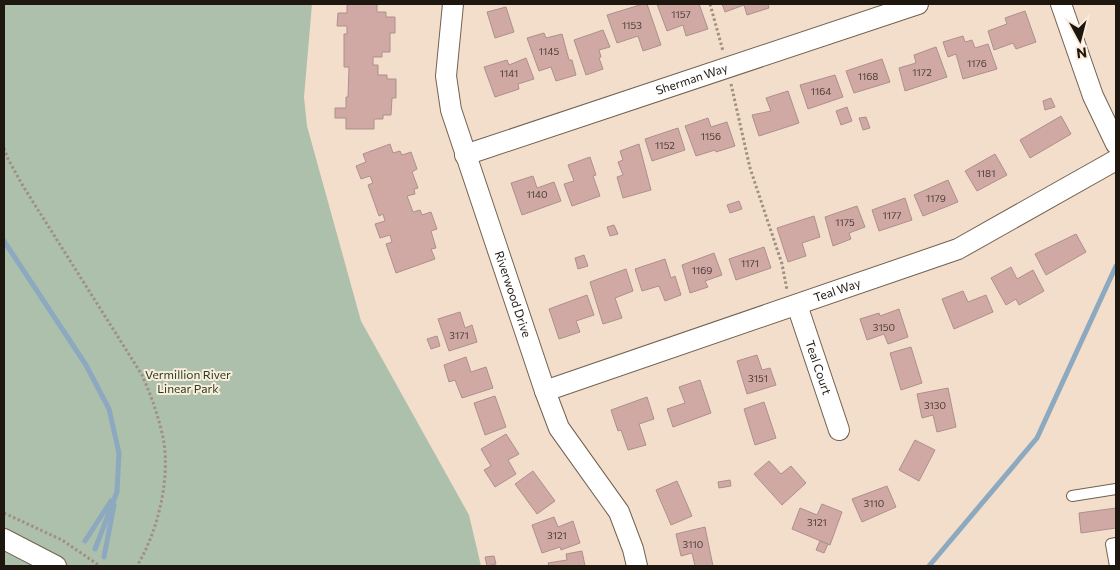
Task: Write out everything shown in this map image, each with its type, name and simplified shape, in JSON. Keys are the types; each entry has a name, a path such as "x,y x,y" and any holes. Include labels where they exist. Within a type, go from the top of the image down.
{"street":[{"name":"Riverwood Drive","path":"453,4 446,76 451,110 465,156 559,428 619,512 633,549 637,566"},
{"name":"Sherman Way","path":"465,156 918,4"},
{"path":"1061,4 1094,96 1116,144"},
{"name":"Teal Way","path":"545,391 958,249 1116,160"},
{"name":"Teal Court","path":"797,304 839,430"},
{"path":"4,539 56,566"}],"lane":[{"path":"1072,496 1116,489"},
{"path":"1114,566 1111,544 1116,543"}],"path":[{"path":"710,4 728,68 750,168 782,264 788,292 797,304"},
{"path":"4,148 23,186 142,375 154,403 163,438 165,471 159,515 146,552 137,566"},
{"path":"4,513 62,540 100,566"}],"green space":[{"name":"Vermillion River Linear Park","path":"4,4 312,4 304,97 307,126 361,321 469,515 481,566 4,566"}],"building":[{"path":"347,4 377,4 377,12 386,12 386,17 395,17 395,33 390,33 390,52 382,52 382,57 373,57 373,65 378,65 378,75 387,75 387,79 396,79 396,98 392,98 391,115 383,115 383,119 374,119 374,129 346,129 346,118 335,118 335,108 346,108 346,97 348,97 349,67 344,67 344,34 347,34 347,26 337,26 338,13 347,13"},
{"path":"647,4 661,45 643,51 638,36 617,43 607,15"},
{"path":"657,4 699,4 708,29 686,36 683,25 667,31"},
{"path":"722,4 768,4 769,8 747,15 744,5 725,12"},
{"path":"506,7 514,32 495,38 487,12"},
{"path":"1025,11 1036,42 1016,49 1013,43 994,50 988,31 1007,24 1005,18"},
{"path":"603,30 610,47 599,50 601,57 599,58 603,69 586,75 574,40"},
{"path":"544,33 546,38 562,34 569,60 572,60 576,75 556,81 551,67 539,71 527,38"},
{"path":"963,36 965,42 972,40 975,48 988,44 997,69 963,79 956,54 948,57 943,42"},
{"path":"936,47 947,77 905,91 899,68 916,63 914,55"},
{"path":"526,58 534,79 518,84 519,89 495,97 484,67 507,60 509,65"},
{"path":"882,59 890,82 854,93 846,71"},
{"path":"835,75 843,97 808,109 800,85"},
{"path":"788,91 799,123 759,136 752,115 771,111 766,98"},
{"path":"1051,98 1055,107 1045,110 1043,101"},
{"path":"847,107 852,121 841,125 836,111"},
{"path":"1061,116 1071,134 1030,158 1020,140"},
{"path":"866,117 870,128 863,130 859,118"},
{"path":"708,118 711,127 727,122 735,146 696,156 685,126"},
{"path":"678,128 685,150 652,161 645,139"},
{"path":"390,144 393,153 400,151 402,155 411,152 417,169 412,172 418,188 414,189 415,194 407,196 413,212 420,210 422,215 431,212 437,229 431,231 436,248 431,249 435,259 396,273 386,244 392,242 390,235 380,238 375,224 385,221 383,214 379,216 368,185 373,183 370,176 361,179 356,166 366,162 363,154"},
{"path":"639,144 651,190 623,198 617,177 623,175 618,162 623,160 620,151"},
{"path":"995,154 1007,175 977,191 965,171"},
{"path":"590,157 596,175 593,176 600,196 572,206 564,184 574,181 568,165"},
{"path":"533,176 537,188 554,182 561,201 522,215 511,183"},
{"path":"948,180 958,202 923,216 914,195"},
{"path":"905,198 912,220 879,231 872,210"},
{"path":"739,201 742,209 730,213 727,205"},
{"path":"857,206 865,227 849,233 851,239 833,246 825,217"},
{"path":"814,216 820,237 802,243 806,256 788,262 777,228"},
{"path":"614,225 618,234 610,236 607,227"},
{"path":"1076,234 1086,252 1046,275 1035,254"},
{"path":"764,247 771,268 736,280 729,259"},
{"path":"714,253 722,275 705,281 708,287 690,293 682,265"},
{"path":"584,255 588,266 578,269 575,258"},
{"path":"665,259 671,278 675,276 681,295 665,301 659,286 642,291 635,269"},
{"path":"1011,267 1017,279 1033,270 1044,291 1019,305 1016,299 1006,305 991,278"},
{"path":"626,269 633,291 615,298 622,318 603,324 590,282"},
{"path":"963,291 968,302 986,295 993,312 954,329 942,299"},
{"path":"587,295 594,315 576,321 580,332 559,339 549,309"},
{"path":"899,309 908,337 888,344 884,334 867,340 860,319 879,313 880,316"},
{"path":"460,312 465,328 472,325 477,342 449,351 438,319"},
{"path":"437,336 440,346 431,349 427,339"},
{"path":"911,347 922,383 901,390 890,353"},
{"path":"757,355 762,370 770,368 776,385 747,394 737,361"},
{"path":"466,357 471,372 486,367 493,388 462,398 455,380 449,382 444,365"},
{"path":"700,380 711,413 673,427 667,409 685,403 679,387"},
{"path":"948,388 956,427 937,432 933,415 922,418 917,394"},
{"path":"495,396 506,427 485,435 474,403"},
{"path":"647,397 654,419 639,424 646,445 628,450 621,430 618,431 611,410"},
{"path":"764,402 776,438 755,445 744,409"},
{"path":"506,434 519,454 508,460 516,474 495,487 484,470 491,466 481,449"},
{"path":"915,440 935,450 919,481 899,470"},
{"path":"769,461 781,474 791,466 806,483 782,505 754,474"},
{"path":"533,471 555,501 537,514 515,484"},
{"path":"730,480 731,486 719,488 718,482"},
{"path":"677,481 692,516 671,525 656,490"},
{"path":"887,486 896,507 862,522 852,499"},
{"path":"822,504 842,512 830,545 792,529 800,508 817,515"},
{"path":"1116,508 1116,528 1081,533 1079,513"},
{"path":"554,517 558,527 573,521 580,543 561,550 560,547 542,553 532,525"},
{"path":"705,527 713,566 695,566 692,553 681,556 676,534"},
{"path":"820,541 828,544 824,553 816,550"},
{"path":"582,551 585,566 549,566 548,563 567,560 566,554"},
{"path":"494,556 496,564 487,566 485,557"}],"waterway":[{"path":"4,241 86,365 109,409 119,453 117,492 95,549"},
{"path":"929,566 1037,438 1116,266"},
{"path":"85,541 111,501"},
{"path":"104,557 114,505"}]}
